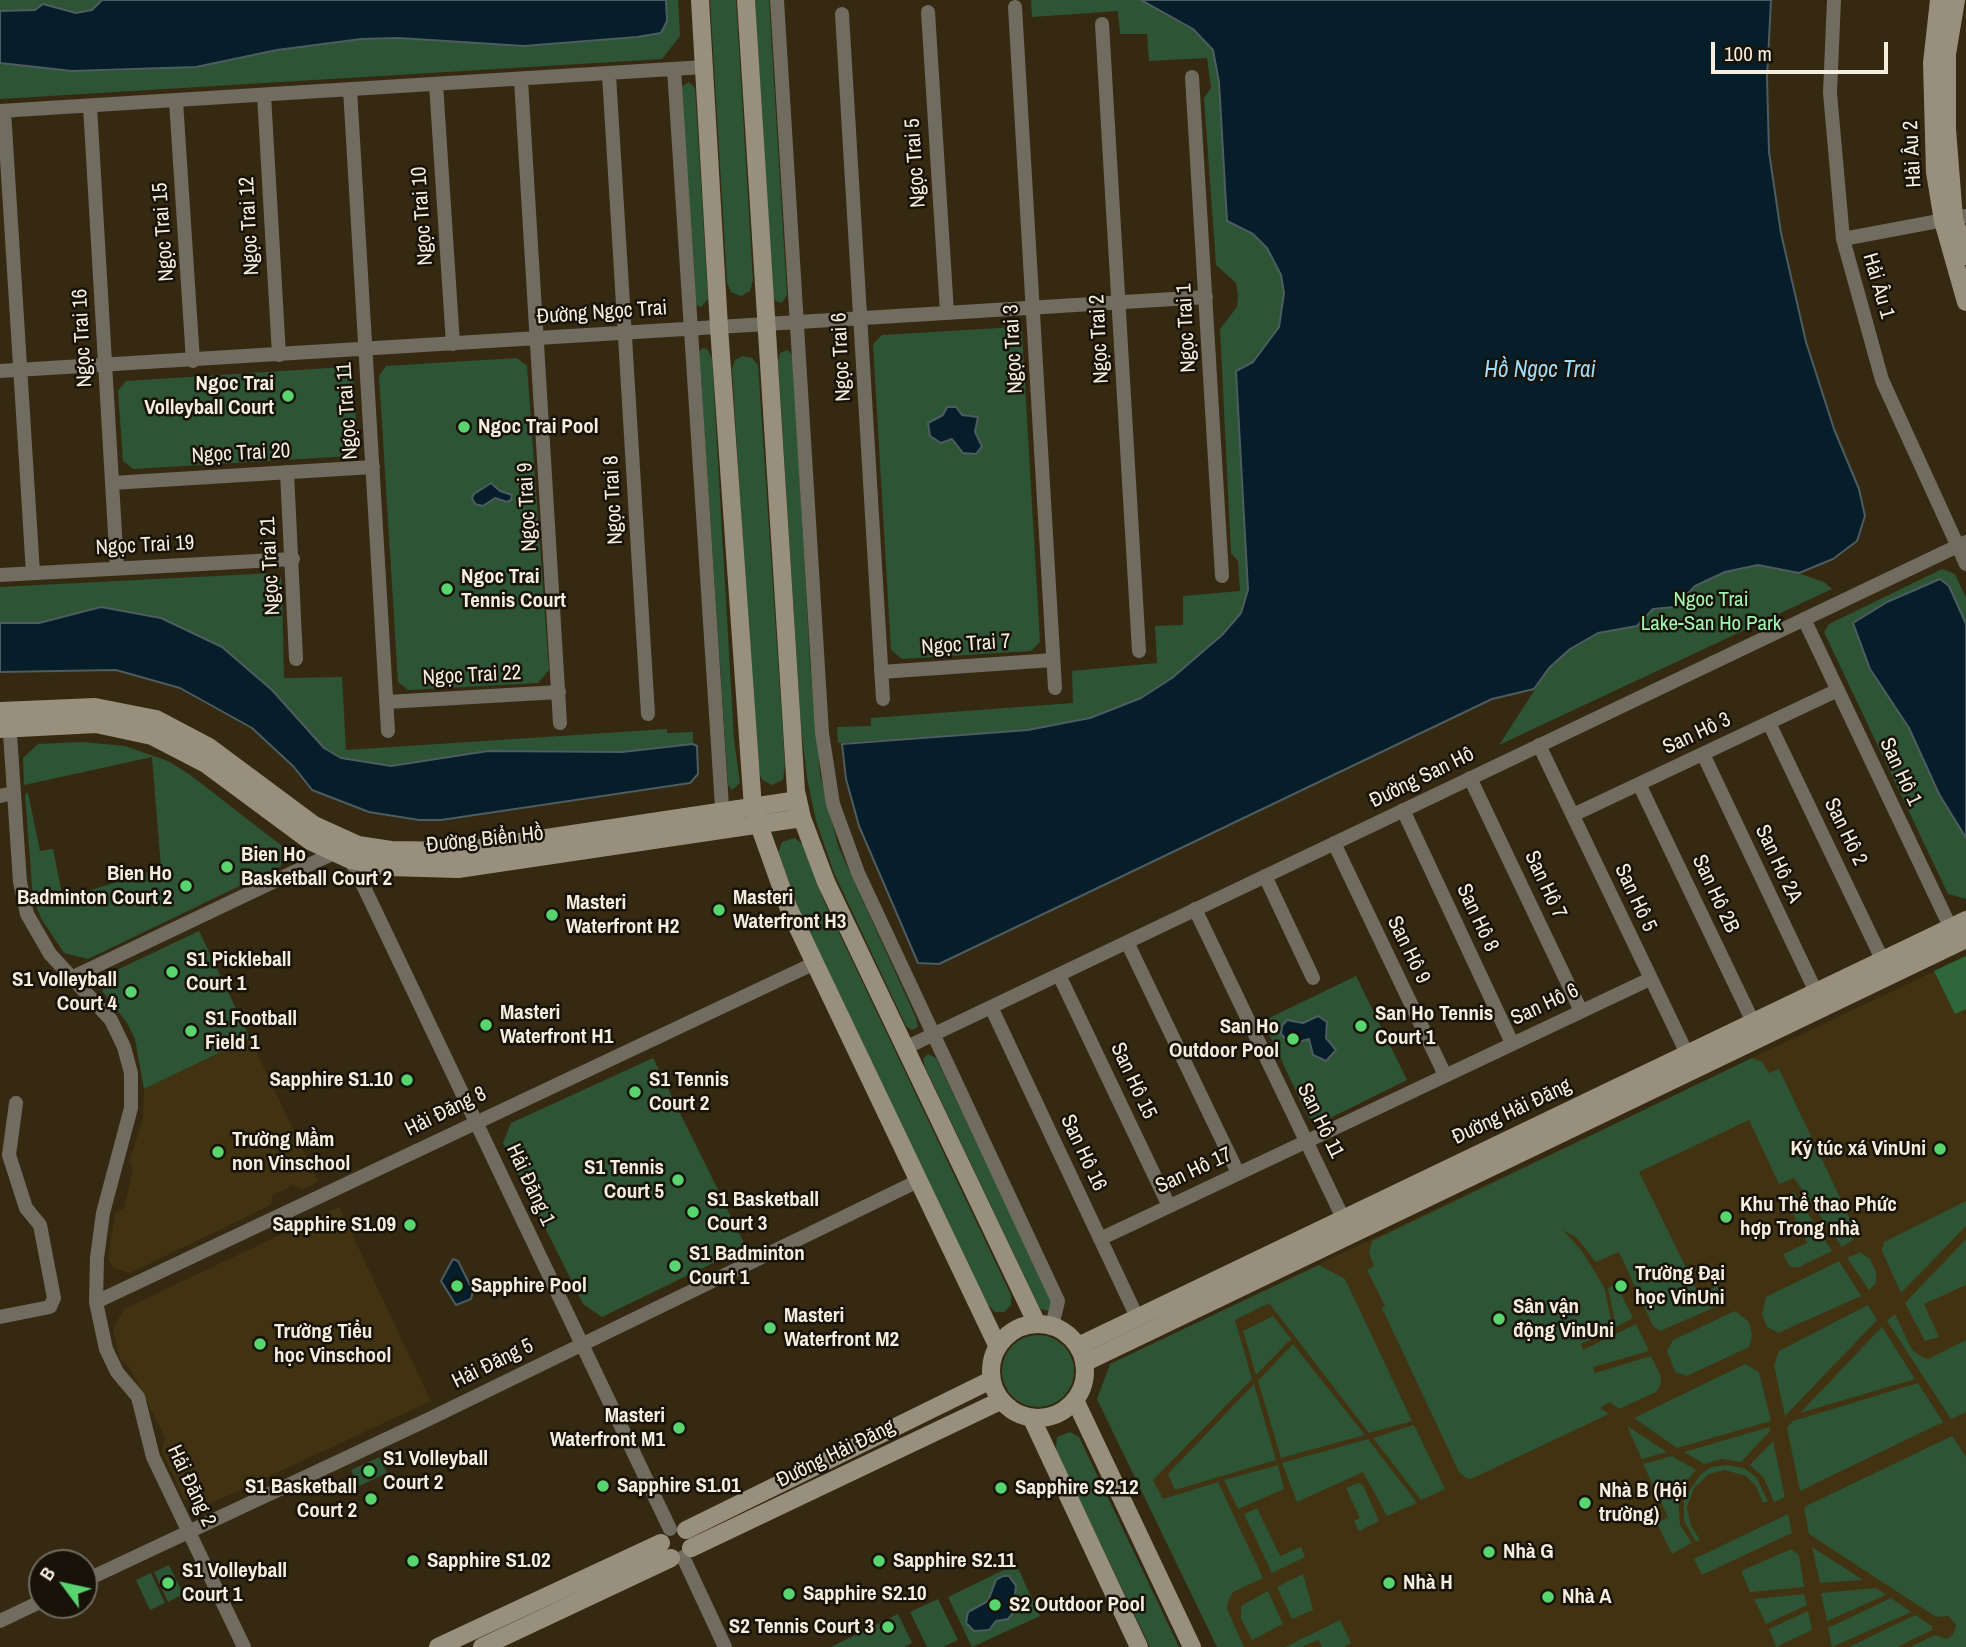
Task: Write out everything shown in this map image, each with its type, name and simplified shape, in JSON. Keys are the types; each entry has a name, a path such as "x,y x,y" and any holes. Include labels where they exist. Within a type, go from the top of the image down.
{"street":[{"path":"700,0 719,327 755,816 789,909 998,1347"},
{"path":"746,0 792,760 800,809 825,882 1044,1325"},
{"path":"777,0 825,761 833,804 858,873 1058,1301 1044,1325"},
{"name":"Hải Âu 1","path":"1834,0 1830,93 1843,239 1882,380 1962,544 1966,564"},
{"name":"Hải Âu 2","path":"1939,0 1932,63 1935,172 1966,256"},
{"name":"Hải Âu 2","path":"1956,0 1947,67 1947,129 1954,219 1966,302"},
{"name":"Ngọc Trai 3","path":"1014,7 1055,688"},
{"name":"Ngọc Trai 5","path":"928,12 947,312"},
{"name":"Ngọc Trai 6","path":"842,14 883,699"},
{"name":"Ngọc Trai 2","path":"1102,24 1139,651"},
{"path":"33,573 2,111 704,67"},
{"path":"674,69 723,821"},
{"name":"Ngọc Trai 8","path":"609,75 648,714"},
{"name":"Ngọc Trai 1","path":"1192,77 1222,576"},
{"name":"Ngọc Trai 9","path":"522,80 560,723"},
{"name":"Ngọc Trai 10","path":"436,84 453,344"},
{"name":"Ngọc Trai 11","path":"350,89 388,731"},
{"name":"Ngọc Trai 12","path":"264,95 279,355"},
{"name":"Ngọc Trai 15","path":"176,101 193,361"},
{"name":"Ngọc Trai 16","path":"90,106 117,568"},
{"path":"1843,239 1954,219"},
{"name":"Đường Ngọc Trai","path":"0,371 365,351 1032,306 1206,298"},
{"name":"Ngọc Trai 20","path":"112,483 373,467"},
{"name":"Ngọc Trai 21","path":"287,472 296,659"},
{"name":"Đường San Hô","path":"905,1048 1962,544"},
{"name":"Ngọc Trai 19","path":"0,575 293,559"},
{"name":"San Hô 1","path":"1804,619 1960,932"},
{"name":"Ngọc Trai 7","path":"881,672 1053,660"},
{"name":"San Hô 3","path":"1573,815 1838,690"},
{"name":"Ngọc Trai 22","path":"387,702 559,692"},
{"name":"Đường Biển Hồ","path":"5,719 96,724 152,736 198,758 292,830 388,867 458,869 800,809"},
{"name":"Hải Đăng 2","path":"5,719 7,795 26,914 41,943 99,1003 116,1028 127,1056 132,1081 128,1121 101,1225 96,1302 110,1362 138,1397 153,1457 244,1647"},
{"name":"San Hô 2","path":"1769,723 1882,959"},
{"name":"San Hô 5","path":"1539,745 1691,1061"},
{"name":"San Hô 2A","path":"1703,754 1816,992"},
{"name":"San Hô 7","path":"1470,778 1581,1011"},
{"name":"San Hô 2B","path":"1639,784 1753,1022"},
{"name":"San Hô 8","path":"1403,810 1512,1043"},
{"name":"San Hô 9","path":"1334,843 1445,1075"},
{"path":"73,977 346,849"},
{"name":"Hải Đăng 1","path":"346,849 725,1647"},
{"path":"1265,876 1313,978"},
{"name":"San Hô 11","path":"1195,909 1342,1216"},
{"name":"Đường Hải Đăng","path":"1081,1354 1137,1317 1342,1216 1691,1061 1753,1022 1882,959 1960,932"},
{"name":"Đường Hải Đăng","path":"1081,1354 1337,1239 1691,1061 1960,932"},
{"path":"1127,942 1238,1173"},
{"name":"Hải Đăng 8","path":"96,1302 476,1120 815,963"},
{"name":"San Hô 15","path":"1059,975 1169,1206"},
{"name":"San Hô 6","path":"1307,1142 1650,979"},
{"name":"San Hô 16","path":"991,1007 1137,1317"},
{"path":"0,1317 50,1307 53,1294 40,1225 26,1208 5,1155 16,1103"},
{"name":"San Hô 17","path":"1100,1239 1307,1142"},
{"name":"Hải Đăng 5","path":"98,1574 429,1419 918,1181"},
{"path":"1337,1239 1342,1216"},
{"path":"1324,1225 1337,1239"},
{"path":"1044,1325 1063,1331 1081,1354 1085,1376 1075,1400 1064,1411 1050,1417 1032,1419 1010,1410 1000,1401 991,1380 990,1367 998,1347 1018,1328 1044,1325"},
{"name":"Đường Hải Đăng","path":"482,1647 991,1380"},
{"path":"1075,1400 1192,1647"},
{"name":"Đường Hải Đăng","path":"438,1647 1000,1401"},
{"path":"1032,1419 1139,1647"},
{"path":"0,1621 28,1608"}],"shaded area":[{"name":"Trường Đại học VinUni","path":"1966,956 1966,1647 1217,1647 1097,1399 1110,1364"},
{"name":"Trường Mầm non Vinschool","path":"250,1038 318,1182 302,1190 293,1185 273,1195 271,1205 130,1273 113,1268 108,1259 115,1213 124,1208 133,1170 129,1162 143,1118 144,1089"},
{"name":"Trường Tiểu học Vinschool","path":"339,1207 431,1401 203,1507 184,1499 162,1452 165,1437 129,1367 120,1359 113,1329 124,1309"}],"green space":[{"path":"0,0 102,0 92,10 76,13 43,4 35,10 0,11"},
{"path":"666,0 678,0 680,36 662,59 0,99 0,63 72,71 103,71 196,67 277,50 361,39 399,38 524,46 581,42 661,33 667,21"},
{"path":"710,0 736,0 753,280 750,291 741,296 731,292 727,282"},
{"path":"755,0 769,0 787,295 782,303 775,301 773,295"},
{"path":"1031,0 1141,0 1193,29 1213,50 1219,82 1227,221 1253,234 1267,248 1281,275 1284,293 1279,327 1253,362 1245,501 1249,590 1241,613 1222,635 1172,678 1141,698 1090,718 1028,730 838,743 837,727 871,726 871,718 1073,703 1072,671 1157,663 1155,626 1183,625 1183,596 1240,591 1238,561 1231,553 1220,329 1237,307 1238,296 1236,283 1216,265 1204,98 1211,88 1207,58 1149,61 1147,34 1120,34 1118,11 1032,17"},
{"path":"689,82 695,88 708,299 701,307 696,305 681,87"},
{"path":"1016,327 1022,332 1040,642 1031,651 902,659 891,650 873,344 882,335"},
{"path":"707,349 712,358 734,740 740,783 732,790 728,785 699,351"},
{"path":"788,350 793,357 810,663 820,774 838,846 916,1018 918,1027 912,1030 906,1026 834,873 816,821 807,778 801,727 778,361 780,353"},
{"path":"743,356 752,358 758,365 785,765 783,780 772,785 762,780 758,769 747,610 732,369 735,360"},
{"path":"517,358 527,366 549,670 538,683 408,690 398,682 379,376 386,366"},
{"path":"345,367 353,376 358,450 351,456 133,469 123,461 118,391 126,381"},
{"name":"Ngoc Trai Lake-San Ho Park","path":"1758,565 1783,568 1824,582 1832,589 1499,745 1549,668 1570,649 1598,633 1637,626 1653,609 1675,607 1695,586 1726,572"},
{"path":"1942,569 1955,574 1966,598 1966,899 1948,894 1824,632 1829,624"},
{"path":"274,573 281,578 282,588 284,678 342,677 346,750 667,729 667,733 693,732 693,744 622,752 488,751 391,766 359,763 341,758 324,748 272,690 251,671 101,607 39,623 0,623 0,587"},
{"path":"83,742 125,746 168,761 189,774 282,846 281,866 88,959 64,953 42,920 33,899 25,794 28,793 40,851 53,849 63,899 161,868 152,757 24,785 23,758 38,744"},
{"path":"795,838 803,845 823,899 1011,1295 1011,1305 1004,1312 995,1312 986,1303 799,909 778,853 782,842"},
{"path":"199,931 250,1038 144,1089 135,1039 127,1023 103,992 102,977"},
{"path":"1966,956 1966,1009 1955,1014 1934,971"},
{"path":"1356,976 1407,1080 1320,1123 1308,1117 1263,1021"},
{"path":"928,1054 936,1058 1052,1302 1049,1311 1040,1309 925,1067 923,1059"},
{"path":"653,1058 746,1247 602,1317 583,1304 503,1143 511,1123"},
{"path":"1752,1058 1762,1062 1769,1073 1779,1069 1854,1227 1853,1240 1842,1247 1794,1178 1779,1184 1749,1120 1639,1172 1699,1294 1717,1286 1722,1296 1720,1305 1660,1331 1653,1326 1619,1252 1596,1262 1577,1238 1563,1230 1582,1251 1604,1287 1613,1328 1581,1344 1583,1350 1636,1324 1649,1351 1593,1367 1595,1373 1651,1356 1661,1377 1660,1386 1656,1392 1619,1409 1610,1402 1600,1408 1609,1414 1471,1479 1466,1478 1459,1472 1382,1308 1385,1306 1367,1270 1374,1266 1369,1253 1372,1241"},
{"path":"1794,1192 1832,1251 1799,1267 1790,1267 1783,1254 1807,1243 1785,1197"},
{"path":"1966,1201 1966,1226 1901,1293 1882,1251 1884,1242"},
{"path":"1966,1239 1966,1285 1924,1304 1939,1337 1925,1341 1905,1303"},
{"path":"1860,1252 1870,1259 1876,1272 1876,1283 1869,1290 1847,1258"},
{"path":"1839,1261 1861,1296 1778,1333 1767,1327 1762,1314 1766,1297"},
{"path":"1319,1265 1345,1279 1412,1421 1369,1433 1269,1303 1235,1320 1252,1379 1153,1480 1163,1499 1218,1482 1263,1578 1233,1592 1228,1601 1227,1609 1244,1647 1217,1647 1097,1399 1110,1364"},
{"path":"1616,1284 1633,1318 1616,1327 1608,1288"},
{"path":"1868,1305 1877,1320 1785,1416 1774,1365 1779,1351"},
{"path":"1735,1311 1749,1322 1752,1336 1749,1347 1687,1376 1675,1372 1667,1351 1673,1340"},
{"path":"1895,1314 1912,1350 1922,1357 1928,1359 1966,1340 1966,1412 1951,1419 1887,1321"},
{"path":"1273,1316 1291,1339 1256,1375 1243,1331"},
{"path":"1882,1327 1915,1379 1800,1413"},
{"path":"1038,1335 1058,1341 1068,1351 1074,1371 1068,1391 1058,1401 1038,1407 1018,1401 1008,1391 1002,1371 1008,1351 1018,1341"},
{"path":"1293,1344 1365,1435 1281,1458 1258,1381"},
{"path":"1745,1364 1759,1372 1771,1421 1677,1448 1634,1418"},
{"path":"1918,1383 1943,1422 1800,1491 1787,1428 1793,1421"},
{"path":"1254,1384 1276,1460 1175,1490 1168,1474"},
{"path":"1414,1425 1445,1489 1421,1500 1373,1438"},
{"path":"1627,1426 1667,1452 1642,1459"},
{"path":"1770,1427 1770,1431 1741,1462 1721,1459 1704,1464 1684,1452"},
{"path":"1070,1432 1079,1437 1179,1647 1150,1647 1056,1451 1057,1437"},
{"path":"1952,1436 1966,1457 1966,1647 1910,1647 1935,1635 1947,1639 1953,1635 1956,1625 1948,1616 1936,1617 1809,1534 1804,1507"},
{"path":"1368,1439 1417,1503 1387,1516 1363,1472 1297,1502 1282,1463"},
{"path":"1773,1441 1785,1497 1774,1502 1764,1478 1750,1465"},
{"path":"1672,1456 1696,1470 1682,1486 1678,1498 1680,1525 1692,1543 1672,1554 1657,1523 1668,1517 1643,1464"},
{"name":"S1 Volleyball Court 2","path":"379,1457 387,1473 359,1486 351,1470"},
{"path":"1278,1465 1284,1489 1238,1509 1224,1480"},
{"path":"1727,1465 1744,1468 1756,1477 1768,1501 1763,1503 1756,1486 1746,1476 1725,1470 1709,1474 1694,1488 1687,1507 1691,1526 1700,1540 1696,1542 1684,1521 1684,1498 1701,1474 1711,1467"},
{"path":"1358,1483 1363,1485 1379,1521 1359,1531 1354,1521 1360,1518 1346,1488"},
{"path":"1257,1508 1280,1556 1301,1547 1305,1557 1272,1573 1244,1514"},
{"path":"1788,1514 1792,1533 1702,1575 1694,1559"},
{"path":"1812,1547 1863,1580 1820,1583"},
{"path":"1791,1549 1799,1555 1804,1587 1750,1592 1741,1571"},
{"path":"1016,1564 1040,1616 972,1647 948,1597"},
{"name":"S1 Volleyball Court 1","path":"169,1565 183,1594 168,1602 154,1572"},
{"path":"151,1573 165,1603 150,1610 136,1580"},
{"path":"1303,1574 1313,1610 1292,1619 1277,1587"},
{"path":"1876,1588 1886,1595 1827,1621 1821,1593"},
{"path":"1268,1591 1283,1624 1252,1640 1241,1618 1241,1606"},
{"path":"1804,1594 1807,1605 1766,1624 1754,1599"},
{"path":"1891,1598 1911,1612 1832,1647 1828,1628"},
{"path":"938,1599 958,1640 943,1647 927,1647 910,1612"},
{"path":"1808,1611 1812,1630 1776,1647 1769,1629"},
{"name":"S2 Tennis Court 3","path":"898,1614 912,1643 904,1647 831,1647"},
{"path":"1915,1615 1932,1626 1932,1630 1897,1647 1849,1647"},
{"path":"1340,1620 1351,1643 1343,1647 1322,1647 1318,1640 1302,1647 1285,1647"}],"water":[{"path":"102,0 666,0 667,21 661,33 637,37 524,46 399,38 361,39 277,50 196,67 72,71 0,63 0,11 35,10 43,4 76,13 92,10"},
{"name":"Hồ Ngọc Trai","path":"1141,0 1771,0 1767,78 1769,152 1781,233 1806,342 1834,429 1859,489 1865,516 1857,541 1833,559 1799,573 1758,565 1725,572 1695,586 1675,607 1653,609 1637,626 1598,633 1570,649 1549,668 1534,689 1492,699 939,964 918,963 859,826 846,779 842,744 1028,730 1090,718 1141,698 1172,678 1222,635 1241,613 1248,590 1236,371 1253,362 1279,327 1284,293 1281,275 1267,248 1253,234 1227,221 1219,82 1213,50 1193,29"},
{"path":"947,407 956,407 962,415 978,417 975,432 982,446 976,454 963,453 952,439 941,443 930,436 928,423 943,415"},
{"path":"491,483 500,491 512,495 511,500 507,502 495,498 483,506 475,504 472,498 474,494"},
{"path":"1940,579 1949,586 1966,624 1966,838 1939,794 1909,728 1870,669 1853,623 1887,602"},
{"path":"101,607 161,618 222,647 272,690 324,748 341,758 391,766 488,751 622,752 693,744 697,746 698,774 690,783 441,820 419,820 369,812 312,790 294,767 252,728 180,688 116,670 0,672 0,623 39,623"},
{"name":"San Ho Outdoor Pool","path":"1318,1016 1327,1022 1326,1038 1336,1050 1326,1061 1313,1055 1309,1039 1290,1044 1281,1034 1282,1026 1287,1020 1303,1023"},
{"name":"Sapphire Pool","path":"453,1259 458,1261 473,1291 471,1299 456,1305 441,1281"},
{"name":"S2 Outdoor Pool","path":"1009,1576 1016,1586 1013,1613 1008,1619 996,1621 989,1630 974,1631 966,1623 968,1612 988,1601 996,1580"}],"place":[{"name":"Ngoc Trai Volleyball Court","path":"288,396"},
{"name":"Ngoc Trai Pool","path":"464,427"},
{"name":"Ngoc Trai Tennis Court","path":"447,589"},
{"name":"Bien Ho Basketball Court 2","path":"227,867"},
{"name":"Bien Ho Badminton Court 2","path":"186,886"},
{"name":"Masteri Waterfront H3","path":"719,910"},
{"name":"Masteri Waterfront H2","path":"552,915"},
{"name":"S1 Pickleball Court 1","path":"172,972"},
{"name":"S1 Volleyball Court 4","path":"131,992"},
{"name":"Masteri Waterfront H1","path":"486,1025"},
{"name":"San Ho Tennis Court 1","path":"1361,1026"},
{"name":"S1 Football Field 1","path":"191,1031"},
{"name":"San Ho Outdoor Pool","path":"1293,1039"},
{"name":"Sapphire S1.10","path":"407,1080"},
{"name":"S1 Tennis Court 2","path":"635,1092"},
{"name":"Ký túc xá VinUni","path":"1940,1149"},
{"name":"Trường Mầm non Vinschool","path":"218,1152"},
{"name":"S1 Tennis Court 5","path":"678,1180"},
{"name":"S1 Basketball Court 3","path":"693,1212"},
{"name":"Khu Thể thao Phức hợp Trong nhà","path":"1726,1217"},
{"name":"Sapphire S1.09","path":"410,1225"},
{"name":"S1 Badminton Court 1","path":"675,1266"},
{"name":"Sapphire Pool","path":"457,1286"},
{"name":"Trường Đại học VinUni","path":"1621,1286"},
{"name":"Sân vận động VinUni","path":"1499,1319"},
{"name":"Masteri Waterfront M2","path":"770,1328"},
{"name":"Trường Tiểu học Vinschool","path":"260,1344"},
{"name":"Masteri Waterfront M1","path":"679,1428"},
{"name":"S1 Volleyball Court 2","path":"369,1471"},
{"name":"Sapphire S1.01","path":"603,1486"},
{"name":"Sapphire S2.12","path":"1001,1488"},
{"name":"S1 Basketball Court 2","path":"371,1499"},
{"name":"Nhà B (Hội trường)","path":"1585,1503"},
{"name":"Nhà G","path":"1489,1552"},
{"name":"Sapphire S1.02","path":"413,1561"},
{"name":"Sapphire S2.11","path":"879,1561"},
{"name":"S1 Volleyball Court 1","path":"168,1583"},
{"name":"Nhà H","path":"1389,1583"},
{"name":"Sapphire S2.10","path":"789,1594"},
{"name":"Nhà A","path":"1548,1597"},
{"name":"S2 Outdoor Pool","path":"995,1605"},
{"name":"S2 Tennis Court 3","path":"888,1627"}]}
